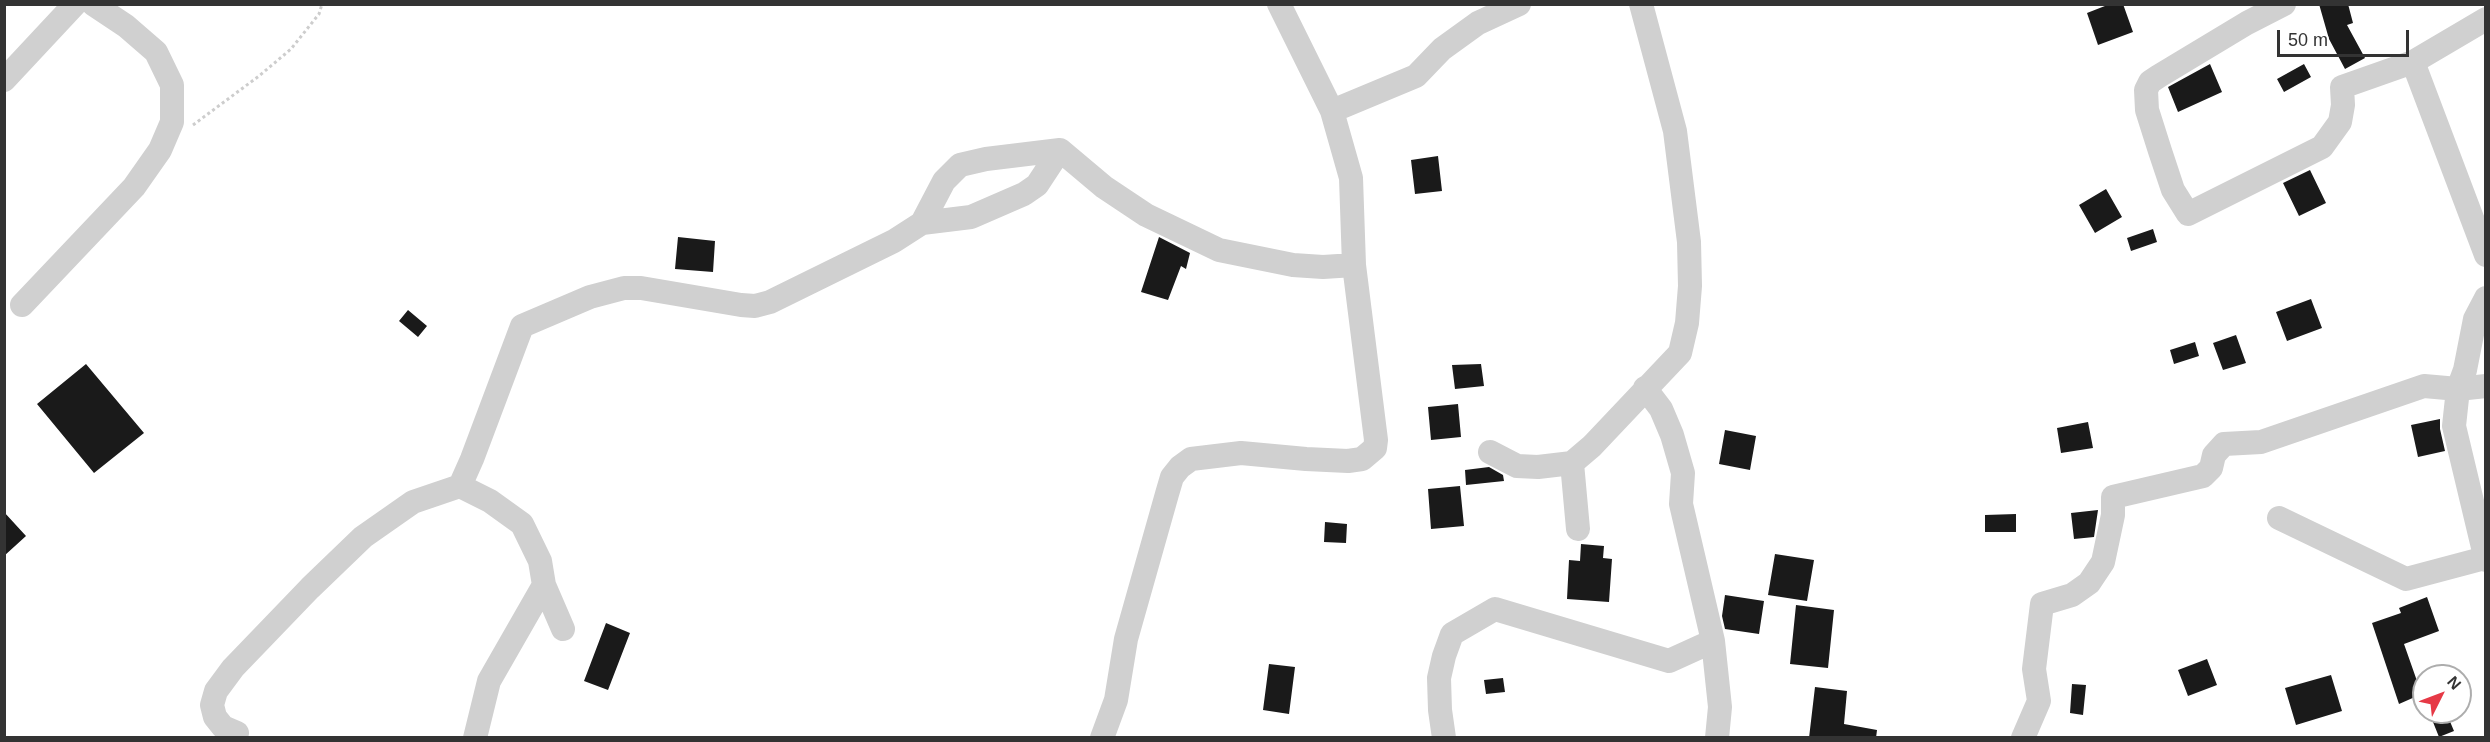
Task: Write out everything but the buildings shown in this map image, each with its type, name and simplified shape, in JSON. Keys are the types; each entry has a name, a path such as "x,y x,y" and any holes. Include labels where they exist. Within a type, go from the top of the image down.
{"street":[{"path":"4,80 75,4"},
{"path":"22,305 134,187 160,150 172,122 172,85 156,52 126,26 93,4"},
{"path":"1101,738 1116,700 1126,639 1163,505 1172,477 1180,467 1191,459 1241,453 1348,461 1362,459 1375,448 1375,429 1354,265 1351,178 1332,111 1279,4"},
{"path":"1332,111 1416,76 1442,49 1478,23 1520,4"},
{"path":"1490,452 1517,466 1538,467 1572,463 1592,446 1680,354 1687,323 1690,286 1685,205 1675,130 1641,4"},
{"path":"2284,4 2247,23 2159,76 2150,82 2146,90 2147,110 2173,190 2188,214 2322,147 2340,122 2343,105 2342,87 2413,62 2486,19"},
{"path":"2413,62 2486,255"},
{"path":"922,223 945,181 960,165 986,159 1059,150 1104,187 1146,215 1219,250 1254,259 1293,265 1323,267 1354,265"},
{"path":"460,486 522,326 590,297 624,288 641,288 741,305 755,306 770,302 894,241 922,223 971,217 1023,194 1037,185 1059,150"},
{"path":"2279,518 2406,579 2485,559 2454,426 2458,389 2465,370 2475,319 2486,298"},
{"path":"2024,738 2039,700 2034,669 2042,604 2072,595 2089,583 2103,562 2113,498 2203,476 2211,468 2214,455 2224,444 2261,442 2424,386 2458,389 2486,386"},
{"path":"1645,388 1661,410 1672,435 1683,472 1681,504 1713,641 1720,707 1717,738"},
{"path":"1572,463 1578,529"},
{"path":"237,733 223,728 215,717 212,705 216,691 233,668 363,537 413,502 460,486 490,501 522,524 540,561 544,585 563,629"},
{"path":"475,738 489,681 544,585"},
{"path":"1444,738 1439,678 1452,634 1496,609 1669,661 1713,641"}],"path":[{"path":"185,131 291,49 319,14 321,4"}]}
